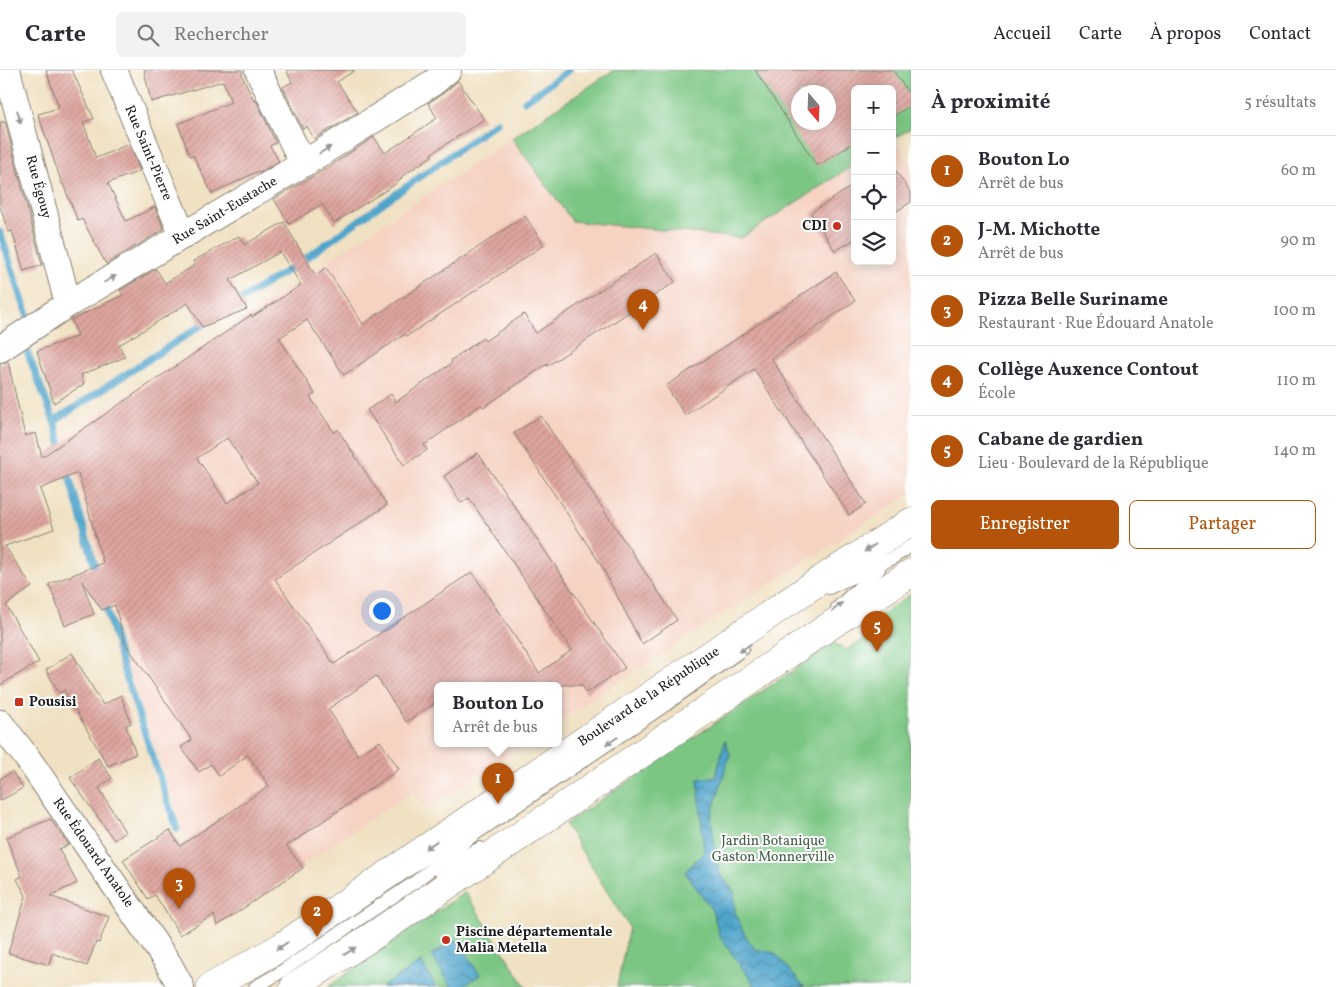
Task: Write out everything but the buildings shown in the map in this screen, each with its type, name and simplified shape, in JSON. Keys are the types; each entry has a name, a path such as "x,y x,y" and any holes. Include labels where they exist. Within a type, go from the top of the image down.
{"street":[{"name":"Rue Égouy","path":"7,70 68,304"},
{"name":"Rue Saint-Pierre","path":"114,70 183,236"},
{"path":"258,70 302,164"},
{"name":"Rue Saint-Eustache","path":"0,349 68,304 302,164 434,82 448,70"},
{"name":"Boulevard de la République","path":"212,987 280,947 816,583 911,522"},
{"path":"294,987 371,938 840,619 901,566"},
{"name":"Rue Édouard Anatole","path":"0,723 28,759 162,954 181,987"}],"lane":[{"path":"654,730 901,566 911,546"},
{"path":"768,631 822,592 901,566"},
{"path":"254,987 276,975 415,882 471,837 667,704 752,642"},
{"path":"415,882 478,850 566,790"}],"shaded area":[{"path":"512,138 572,221 741,238 851,167 851,265 896,265 896,142 911,165 911,494 562,719 562,682 434,682 434,747 521,747 426,809 413,791 215,924 130,673 64,436"}],"green space":[{"path":"614,70 911,70 911,128 896,137 896,85 851,85 851,167 741,238 572,221 512,138"},
{"name":"Jardin Botanique Gaston Monnerville","path":"911,594 911,987 617,987 629,927 565,824 834,643 846,650 867,637 867,624"},
{"name":"Piscine départementale Malia Metella","path":"465,892 526,987 328,987"}],"water":[{"path":"725,740 730,754 711,817 719,872 734,892 735,912 745,935 755,949 775,953 804,987 756,987 720,937 712,910 685,872 704,852 698,779 716,776"},
{"path":"457,939 480,975 461,987 452,987 431,955"},
{"path":"421,962 436,987 382,987"}],"waterway":[{"path":"525,101 569,70"},
{"path":"234,304 299,263 497,122"},
{"path":"0,232 28,317"},
{"path":"54,421 208,321"},
{"path":"28,354 54,421 63,453"},
{"path":"67,469 97,574"},
{"path":"104,601 123,668 177,829"}],"place":[{"name":"CDI","path":"837,226"},
{"name":"Collège Auxence Contout","path":"643,330"},
{"name":"Cabane de gardien","path":"877,652"},
{"name":"Pousisi","path":"19,702"},
{"name":"Bouton Lo","path":"498,804"},
{"name":"Pizza Belle Suriname","path":"179,909"},
{"name":"J-M. Michotte","path":"317,937"},
{"name":"Piscine départementale Malia Metella","path":"446,940"}]}
